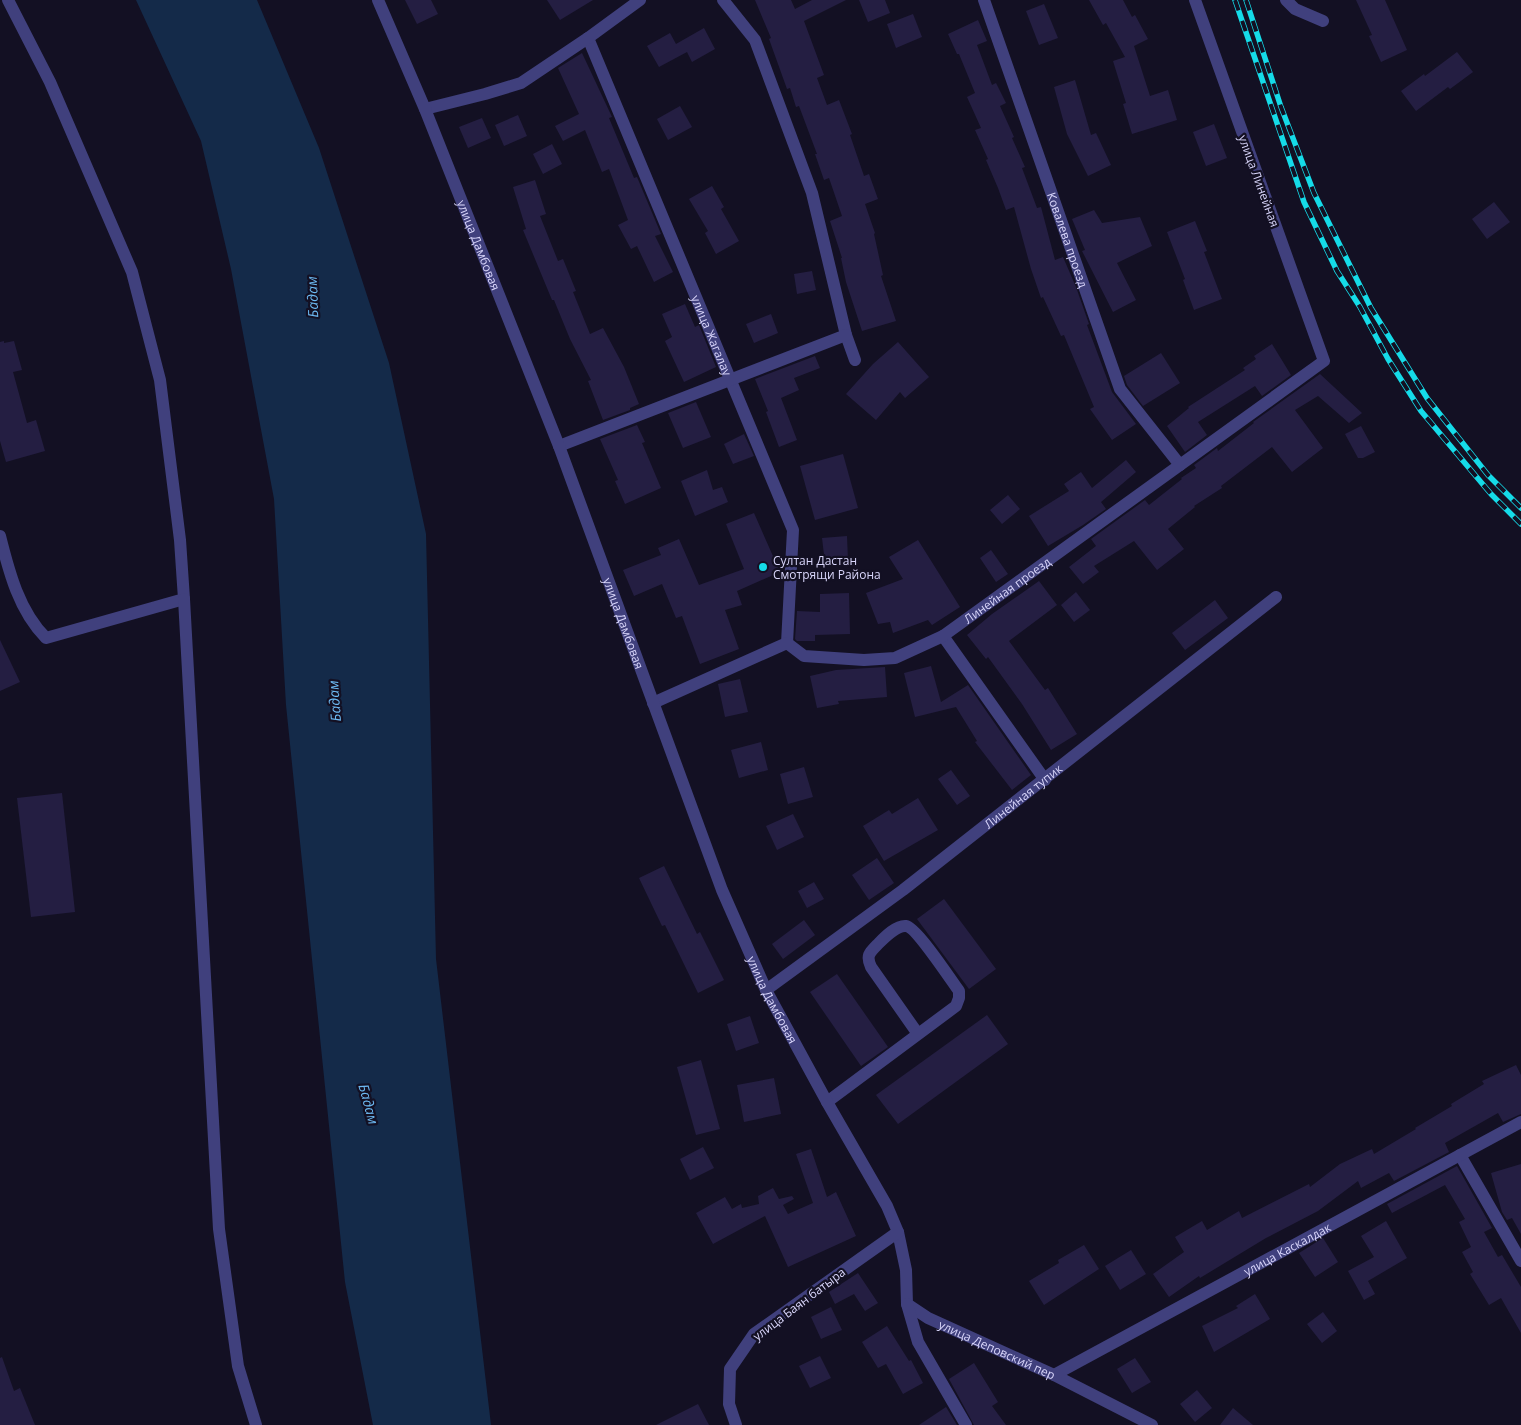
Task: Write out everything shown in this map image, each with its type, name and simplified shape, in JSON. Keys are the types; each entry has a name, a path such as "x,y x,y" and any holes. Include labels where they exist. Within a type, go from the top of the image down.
{"street":[{"path":"8,0 50,82 132,272 160,380 180,540 219,1229 238,1366 256,1425"},
{"name":"улица Дамбовая","path":"378,0 425,109 559,446 722,890 766,990 827,1102 887,1206 898,1232"},
{"path":"425,109 521,83 640,0"},
{"path":"723,0 755,40 812,193 846,335 855,360"},
{"name":"Ковалева проезд","path":"984,0 1120,389 1180,465"},
{"name":"улица Линейная","path":"1195,0 1324,361"},
{"path":"1286,0 1295,9 1323,21"},
{"name":"улица Жагалау","path":"588,38 793,530 787,642"},
{"path":"559,446 846,335"},
{"name":"Линейная проезд","path":"787,642 804,656 864,660 895,658 943,636 1324,361"},
{"path":"0,536 11,578 33,626 46,638 184,599"},
{"name":"Линейная тупик","path":"766,990 903,890 1276,598"},
{"path":"943,636 1045,780"},
{"path":"653,703 787,642"},
{"path":"827,1102 956,1006 959,991 918,936 909,927 904,926 898,928 882,940 869,953 868,959 871,967 918,1034"},
{"name":"улица Каскалдак","path":"1054,1375 1521,1122"},
{"path":"1460,1155 1521,1260"},
{"path":"898,1232 906,1270 907,1304 918,1342 966,1425"},
{"name":"улица Баян батыра","path":"736,1425 730,1404 730,1369 754,1334 898,1232"},
{"name":"улица Деповский пер","path":"907,1304 928,1318 1054,1375 1152,1425"}],"water":[{"name":"Бадам","path":"136,0 257,0 319,148 389,363 426,534 436,959 491,1425 373,1425 345,1282 286,705 274,499 231,269 201,141"}],"building":[{"path":"405,0 431,0 438,14 417,24"},
{"path":"547,0 593,0 560,20"},
{"path":"755,0 791,0 795,9 812,0 846,0 804,21 824,75 817,78 827,105 839,100 852,134 850,135 864,176 869,174 878,199 865,204 875,233 883,275 881,276 896,321 862,331 846,282 842,258 830,221 842,216 829,178 824,180 815,154 817,154 799,106 796,107 790,88 787,89 769,39 771,38"},
{"path":"859,0 885,0 890,13 868,22"},
{"path":"1089,0 1123,0 1132,17 1135,15 1148,39 1134,46 1150,96 1168,90 1177,120 1132,134 1123,104 1126,103 1113,61 1125,57 1106,23 1103,25"},
{"path":"1356,0 1385,0 1407,50 1381,62 1369,36 1372,35"},
{"path":"1044,4 1058,38 1039,45 1026,11"},
{"path":"913,14 922,37 896,48 887,24"},
{"path":"978,20 987,41 977,45 992,85 996,83 1006,103 1000,106 1025,167 1022,168 1037,208 1041,207 1055,260 1063,257 1076,287 1089,324 1087,325 1112,392 1136,424 1112,440 1090,409 1094,407 1064,335 1061,336 1043,297 1041,298 1014,207 1006,210 986,160 988,159 975,130 981,128 967,97 975,93 959,54 957,54 948,34"},
{"path":"704,28 715,49 692,62 687,52 659,67 647,46 670,33 676,44"},
{"path":"1457,52 1473,72 1450,89 1448,87 1416,111 1401,91"},
{"path":"582,53 612,117 609,118 634,178 637,177 661,234 655,236 673,272 654,282 637,246 631,249 618,225 628,220 609,169 602,172 585,130 563,141 555,126 579,114 558,68"},
{"path":"1075,80 1091,135 1096,133 1111,165 1088,176 1067,134 1054,87"},
{"path":"680,106 692,127 668,140 657,119"},
{"path":"518,115 527,136 504,146 495,125"},
{"path":"482,118 491,138 468,148 459,127"},
{"path":"1214,124 1227,158 1206,166 1193,132"},
{"path":"552,144 562,164 543,174 533,154"},
{"path":"535,180 546,214 540,216 558,261 563,259 576,291 573,292 590,334 603,328 624,367 639,404 630,408 630,410 603,420 588,381 591,380 570,339 554,300 552,300 523,230 526,229 513,187"},
{"path":"712,186 724,207 721,209 739,241 716,254 705,233 708,231 689,199"},
{"path":"1494,202 1510,222 1487,239 1472,219"},
{"path":"1094,210 1102,223 1140,217 1152,246 1117,263 1136,300 1113,312 1082,251 1085,250 1072,219"},
{"path":"1195,221 1207,251 1204,252 1222,299 1194,310 1183,280 1185,279 1167,232"},
{"path":"812,271 816,290 797,294 794,274"},
{"path":"685,304 695,327 699,325 716,367 684,382 665,341 672,337 662,314"},
{"path":"771,314 778,333 754,343 746,324"},
{"path":"4,341 4,343 14,341 22,370 13,372 27,423 36,420 45,451 6,462 0,441 0,342"},
{"path":"898,342 929,377 905,398 900,392 876,420 846,394 873,364"},
{"path":"1272,344 1291,375 1262,396 1255,386 1198,422 1207,435 1185,452 1167,426 1188,407 1245,370 1243,368 1256,359 1254,356"},
{"path":"1161,353 1180,383 1143,406 1127,385 1124,376"},
{"path":"815,356 820,368 794,378 799,390 781,398 797,440 779,447 766,412 768,411 755,379"},
{"path":"1320,374 1362,413 1349,423 1318,396 1295,410 1323,448 1292,472 1272,447 1221,486 1222,488 1194,506 1168,529 1184,549 1157,570 1134,541 1094,566 1099,572 1083,584 1069,567 1096,546 1091,539 1145,500 1149,505 1196,468 1194,465 1217,448 1218,451 1253,422"},
{"path":"696,402 711,437 683,448 668,413"},
{"path":"637,425 645,442 642,443 661,488 625,504 615,481 618,480 600,439"},
{"path":"1361,426 1375,452 1363,458 1358,458 1345,434"},
{"path":"744,434 754,456 733,464 724,444"},
{"path":"843,454 858,508 815,520 800,466"},
{"path":"1126,460 1136,472 1101,502 1106,509 1048,546 1029,516 1069,491 1064,484 1081,472 1092,488"},
{"path":"707,470 713,490 722,487 728,502 695,516 681,481"},
{"path":"1008,495 1020,509 1002,524 990,510"},
{"path":"754,513 780,572 737,591 742,605 725,610 739,649 700,664 682,616 676,618 662,584 634,596 623,570 661,555 658,548 679,539 699,585 744,569 726,524"},
{"path":"847,536 848,561 825,563 822,538"},
{"path":"918,540 960,607 932,625 928,620 893,633 890,622 878,624 866,593 903,579 889,557"},
{"path":"991,550 1008,574 996,582 980,558"},
{"path":"1039,581 1057,605 1009,641 1045,690 1048,688 1077,734 1051,750 1022,704 988,657 986,659 967,635 992,614"},
{"path":"1076,592 1090,610 1074,622 1061,605"},
{"path":"849,593 850,634 815,635 815,641 797,641 795,639 797,611 820,612 820,594"},
{"path":"1215,600 1228,618 1185,650 1172,633"},
{"path":"0,640 20,682 0,691"},
{"path":"931,666 941,702 968,685 1031,775 1012,790 975,742 977,741 956,707 915,717 904,673"},
{"path":"885,667 887,697 838,701 839,704 817,708 810,676 836,670"},
{"path":"740,679 748,712 725,717 718,684"},
{"path":"761,742 768,770 739,778 731,750"},
{"path":"804,767 813,797 788,804 780,774"},
{"path":"951,770 970,796 957,805 938,779"},
{"path":"62,793 75,912 31,917 17,798"},
{"path":"918,798 938,830 884,861 863,826 889,810 892,814"},
{"path":"793,814 804,837 777,850 766,826"},
{"path":"877,858 894,883 869,900 852,875"},
{"path":"664,866 697,934 700,932 724,980 698,993 665,925 662,926 639,878"},
{"path":"814,882 824,899 807,908 798,891"},
{"path":"944,899 996,969 969,989 917,919"},
{"path":"804,920 815,935 783,959 772,944"},
{"path":"837,974 888,1047 861,1066 810,992"},
{"path":"987,1015 1008,1044 898,1124 876,1095"},
{"path":"750,1016 759,1043 736,1051 727,1024"},
{"path":"701,1060 720,1129 696,1135 677,1067"},
{"path":"1516,1065 1521,1075 1521,1114 1503,1122 1498,1113 1445,1143 1449,1152 1394,1181 1389,1173 1361,1188 1358,1181 1318,1211 1266,1238 1200,1278 1199,1276 1169,1297 1153,1274 1184,1252 1175,1237 1202,1221 1207,1230 1239,1211 1242,1218 1309,1184 1310,1187 1340,1164 1372,1149 1374,1154 1452,1106 1451,1104 1484,1084 1482,1081"},
{"path":"774,1078 781,1114 744,1122 737,1085"},
{"path":"703,1147 714,1168 690,1180 680,1159"},
{"path":"811,1149 827,1197 836,1192 856,1236 788,1267 765,1216 713,1244 696,1213 725,1197 732,1209 741,1204 742,1208 759,1204 758,1196 773,1188 779,1199 792,1196 794,1199 783,1205 788,1214 813,1203 796,1154"},
{"path":"1521,1164 1521,1234 1512,1218 1507,1220 1502,1212 1491,1173"},
{"path":"1457,1166 1492,1228 1484,1232 1498,1257 1502,1255 1521,1287 1521,1333 1501,1298 1489,1305 1470,1274 1473,1272 1462,1252 1471,1247 1459,1222 1465,1219 1445,1185 1392,1213 1387,1204"},
{"path":"1386,1221 1407,1258 1368,1281 1375,1294 1364,1300 1348,1271 1374,1257 1361,1236"},
{"path":"1323,1238 1338,1262 1315,1277 1299,1253"},
{"path":"1084,1245 1099,1269 1044,1305 1029,1281 1059,1263 1058,1260"},
{"path":"1131,1250 1146,1274 1120,1290 1105,1266"},
{"path":"858,1273 878,1303 865,1311 854,1294 835,1304 829,1292"},
{"path":"1255,1294 1270,1319 1214,1352 1202,1326 1238,1308 1236,1306"},
{"path":"831,1307 842,1330 821,1339 811,1317"},
{"path":"1323,1312 1337,1331 1322,1343 1307,1324"},
{"path":"887,1326 909,1361 911,1360 923,1383 903,1394 886,1364 878,1368 862,1342"},
{"path":"820,1356 831,1378 810,1388 799,1366"},
{"path":"2,1357 14,1391 20,1388 35,1425 0,1425 0,1358"},
{"path":"1135,1358 1151,1382 1132,1393 1117,1369"},
{"path":"974,1363 998,1402 992,1406 1006,1425 974,1425 949,1379"},
{"path":"1197,1390 1212,1408 1195,1422 1180,1404"},
{"path":"698,1404 709,1425 656,1425"},
{"path":"946,1407 957,1425 919,1425"},
{"path":"1233,1408 1253,1425 1220,1425"}],"railway":[{"path":"1235,0 1304,202 1337,271 1360,307 1388,359 1421,411 1491,494 1521,524"},
{"path":"1246,0 1281,107 1314,193 1371,308 1427,398 1488,475 1521,508"}],"place":[{"name":"Султан Дастан Смотрящи Района","path":"763,567"}]}
